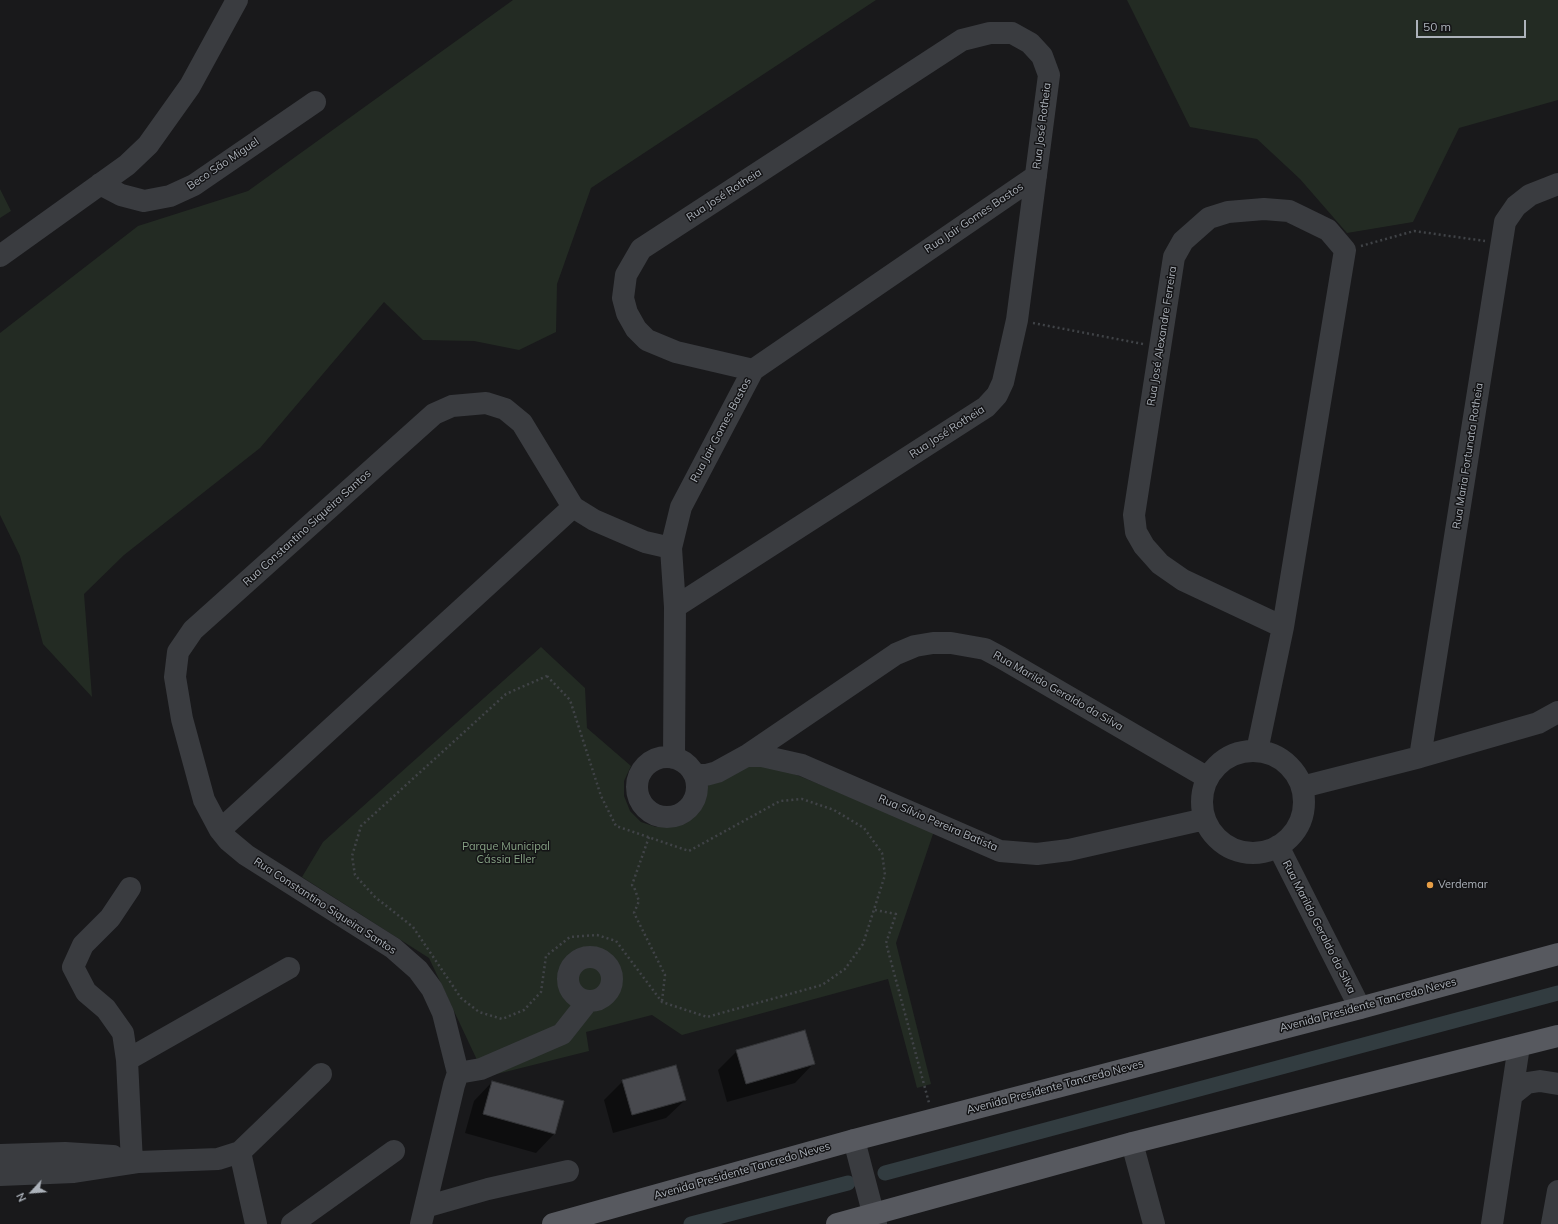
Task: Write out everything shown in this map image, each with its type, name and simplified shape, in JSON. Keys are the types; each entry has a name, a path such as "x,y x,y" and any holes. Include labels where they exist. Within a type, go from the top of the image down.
{"main road":[{"name":"Avenida Presidente Tancredo Neves","path":"553,1224 854,1140 1360,1008 1558,954"},
{"path":"837,1224 875,1219 1132,1143 1558,1036"}],"street":[{"path":"0,256 127,165 148,145 190,86 237,0"},
{"name":"Rua José Rotheia","path":"674,607 986,407 997,395 1002,382 1017,320 1049,75 1042,56 1030,43 1012,34 990,32 962,40 641,249 626,275 623,298 627,313 636,329 648,340 676,352 753,370"},
{"name":"Beco São Miguel","path":"100,184 121,195 144,201 170,196 194,185 316,102"},
{"name":"Rua Jair Gomes Bastos","path":"674,758 674,607 672,548 681,507 753,370 1036,176"},
{"name":"Rua Maria Fortunata Rotheia","path":"1420,757 1505,222 1516,206 1530,195 1558,184"},
{"name":"Rua José Alexandre Ferreira","path":"1283,627 1183,580 1160,564 1144,546 1136,532 1134,515 1174,257 1183,241 1209,218 1228,212 1264,209 1289,211 1328,230 1345,250"},
{"path":"1257,751 1283,627 1345,250"},
{"name":"Rua Constantino Siqueira Santos","path":"458,1073 443,1013 432,989 418,970 393,948 246,855 228,840 220,830 204,800 182,719 175,677 178,652 193,630 434,414 452,406 486,403 505,409 522,423 573,507 594,520 645,542 672,548"},
{"path":"220,830 573,507"},
{"name":"Rua Marildo Geraldo da Silva","path":"695,775 706,775 717,772 746,756 896,654 915,646 933,643 951,643 969,645 984,649 1000,657 1208,778"},
{"path":"1302,787 1420,757 1538,723 1558,712"},
{"path":"797,720 791,739 792,751 802,765"},
{"path":"1257,751 1276,756 1292,769 1302,787 1304,800 1303,814 1298,827 1289,838 1278,846 1262,852 1244,852 1228,846 1214,835 1205,819 1202,806 1203,791 1208,778 1217,766 1228,757 1242,752 1257,751"},
{"name":"Rua Sílvio Pereira Batista","path":"746,756 762,756 802,765 1000,851 1037,854 1070,850 1205,819"},
{"path":"661,757 674,758 686,764 695,775 697,788 695,800 687,810 676,816 664,818 652,814 643,806 637,795 636,782 641,770 650,762 661,757"},
{"name":"Rua Marildo Geraldo da Silva","path":"1278,846 1360,1008"},
{"path":"130,888 110,918 82,945 73,967 86,992 106,1009 123,1033 127,1060 134,1161"},
{"path":"127,1060 289,968"},
{"path":"423,1216 458,1073 481,1069 562,1034 588,1001"},
{"path":"1492,1224 1519,1046"},
{"path":"0,1155 65,1153 134,1161 218,1159 240,1152 321,1074"},
{"path":"1512,1095 1527,1083 1540,1081 1558,1084"},
{"path":"854,1140 875,1219"},
{"path":"1132,1143 1154,1224"},
{"path":"292,1224 394,1151"},
{"path":"240,1152 256,1224"},
{"path":"0,1175 74,1172 134,1161"},
{"path":"423,1216 488,1189 568,1171"},
{"path":"1552,1224 1558,1191"}],"path":[{"path":"1345,250 1414,231 1502,243"},
{"path":"1017,320 1161,348"},
{"path":"547,676 570,700 601,796 616,826 690,851 780,801 802,799 834,810 864,828 882,853 885,875 875,910 863,944 845,970 822,985 707,1016 662,1002 616,941 598,935 570,937 546,956 541,992 524,1010 502,1019 479,1012 461,998 413,927 375,897 355,875 352,856 361,826 506,694 547,676"},
{"path":"649,837 632,885 639,901 634,913 665,975 662,1002"},
{"path":"875,910 896,914 886,943 926,1086"}],"green space":[{"path":"513,0 876,0 591,188 557,284 556,332 519,350 474,341 423,340 384,302 260,448 124,555 84,594 92,697 43,644 20,556 0,515 0,333 138,226 248,191"},
{"path":"1127,0 1558,0 1558,100 1459,128 1413,222 1347,233 1300,179 1257,139 1190,127"},
{"path":"0,189 11,211 0,218"},
{"name":"Parque Municipal Cássia Eller","path":"541,647 585,688 587,728 631,766 624,781 624,796 630,811 641,822 656,827 672,826 686,819 696,807 698,796 706,787 744,762 765,762 934,831 896,943 931,1084 917,1088 888,979 682,1035 652,1015 586,1032 589,1051 485,1077 429,958 302,877 323,842"}],"building":[{"path":"805,1030 815,1064 746,1084 736,1050"},
{"path":"676,1065 686,1100 632,1115 622,1080"},
{"path":"492,1081 564,1101 555,1134 483,1114"}],"waterway":[{"path":"885,1173 1558,993"},
{"path":"691,1224 848,1183"}],"place":[{"name":"Verdemar","path":"1430,885"}]}
